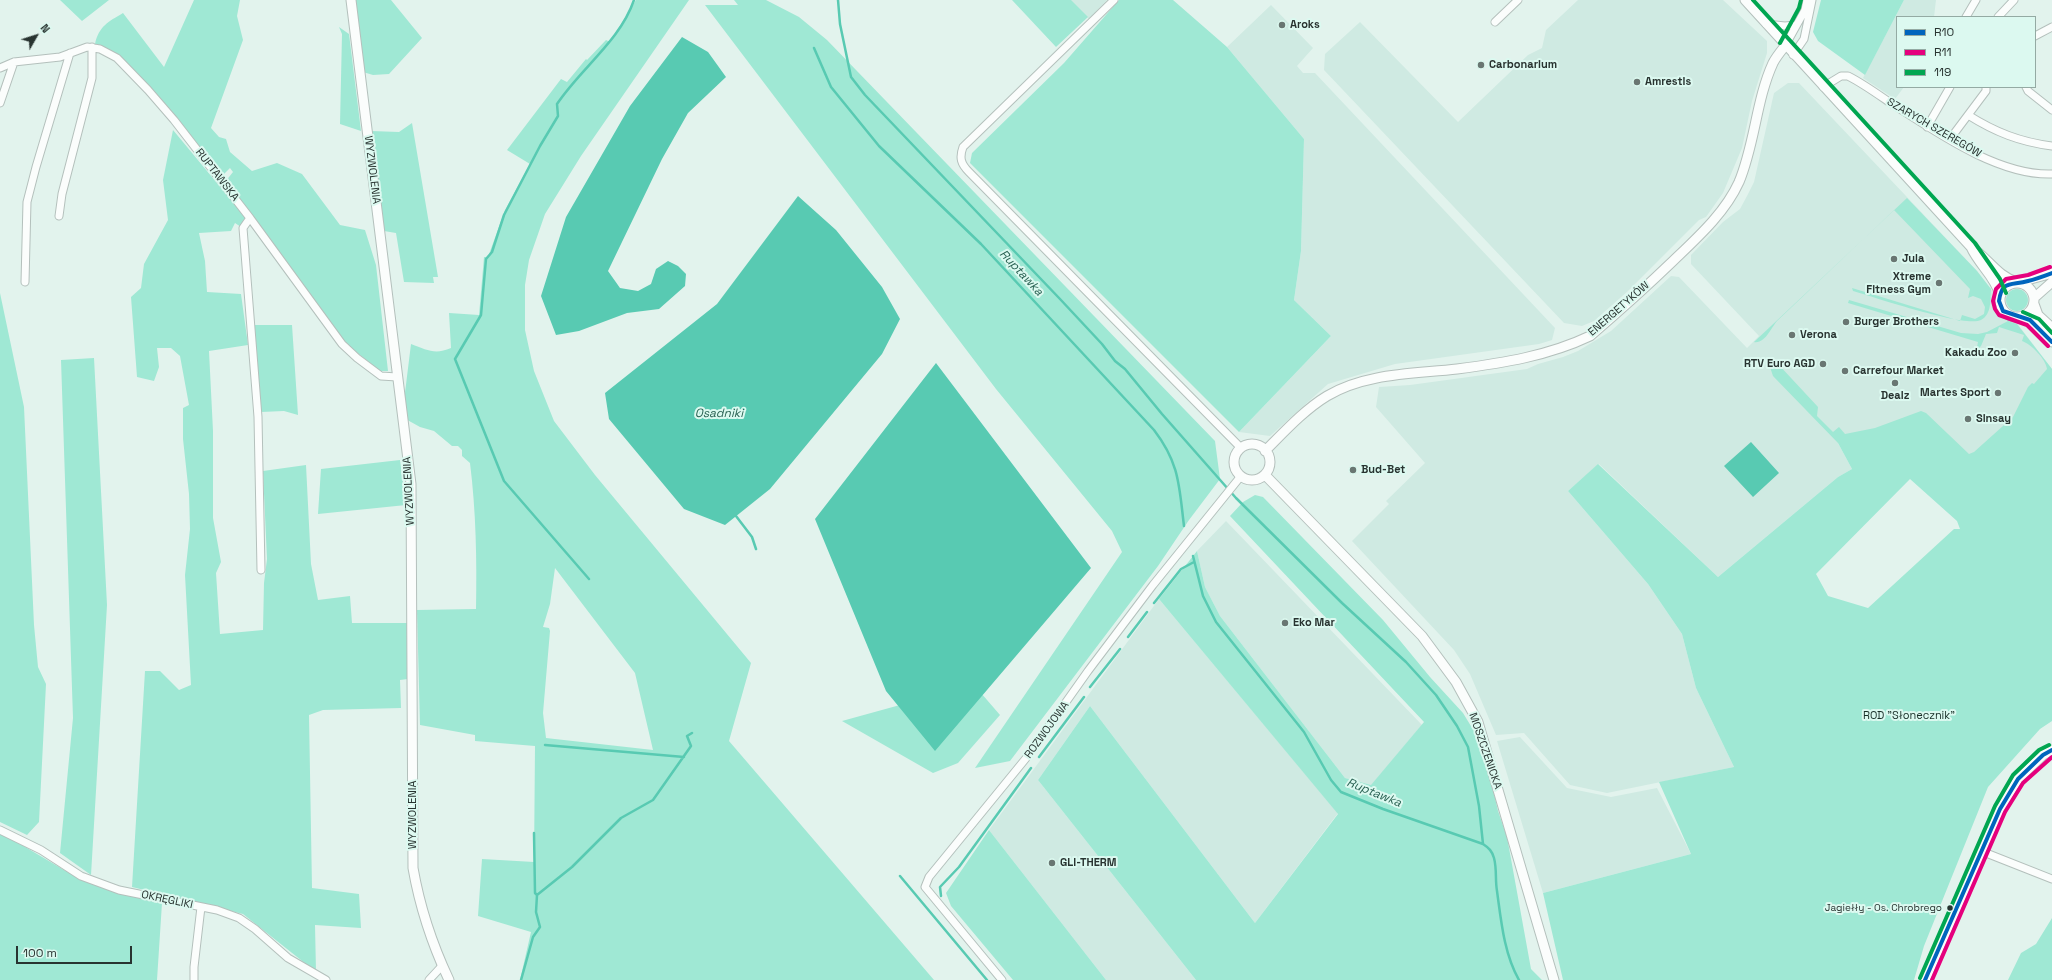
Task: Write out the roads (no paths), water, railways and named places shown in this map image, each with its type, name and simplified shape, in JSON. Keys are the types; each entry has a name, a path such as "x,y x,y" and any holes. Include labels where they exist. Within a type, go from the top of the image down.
{"street":[{"name":"WYZWOLENIA","path":"351,0 411,484 413,868 418,901 442,966 449,980"},
{"path":"1114,0 963,147 960,158 963,165 969,172 1241,448"},
{"path":"1495,22 1518,0"},
{"path":"1745,0 1793,55 1972,247 2006,279 2028,286 2038,315 2052,328"},
{"path":"1785,46 1795,25 1805,10 1807,0"},
{"path":"1793,55 1804,39 1812,0"},
{"path":"1967,16 1976,0"},
{"path":"1999,16 2014,0"},
{"path":"1766,24 1785,26 1795,25"},
{"path":"2036,35 2052,27"},
{"name":"ENERGETYKÓW","path":"1265,451 1300,417 1327,396 1346,388 1376,379 1402,374 1458,369 1536,356 1572,345 1590,336 1692,244 1727,201 1739,182 1767,79 1774,62 1785,46"},
{"name":"RUPTAWSKA","path":"92,47 109,53 117,58 148,90 250,218 342,344 379,375 385,377 397,376"},
{"path":"0,68 14,62 50,59 78,49 92,47 92,78 62,194 59,216"},
{"path":"25,282 27,202 70,53"},
{"path":"0,103 14,62"},
{"name":"SZARYCH SZEREGÓW","path":"1823,87 1841,76 1848,76 1928,127 1994,162 2014,170 2036,174 2052,174"},
{"path":"1928,127 1949,88"},
{"path":"1950,139 1986,88"},
{"path":"2026,88 2028,91 2052,110"},
{"path":"1968,115 1989,128 2007,136 2026,143 2052,146"},
{"path":"250,218 243,228 258,418 261,570"},
{"path":"1972,247 1976,259 1996,283 2003,310 2011,316 2020,317 2035,324 2052,342"},
{"path":"2000,295 2005,287 2052,273"},
{"path":"2020,317 2029,312 2034,301 2052,282"},
{"path":"1251,444 1256,445 1265,451 1268,456 1269,467 1263,476 1252,480 1241,476 1235,467 1234,462 1235,457 1241,448 1251,444"},
{"name":"ROZWOJOWA","path":"1002,980 925,887 929,877 1027,757 1134,610 1241,476"},
{"name":"MOSZCZENICKA","path":"1263,476 1267,477 1422,636 1456,682 1478,722 1554,980"},
{"path":"1925,980 2000,809 2018,779 2043,755 2052,750"},
{"name":"OKRĘGLIKI","path":"0,830 42,850 82,876 119,890 225,912 243,920 288,958 322,979"},
{"path":"1981,851 2052,879"},
{"path":"194,980 194,967 201,907"},
{"path":"429,980 442,966"}],"water":[{"path":"682,37 708,52 726,77 688,113 662,159 608,271 620,288 638,291 651,284 656,269 668,261 678,266 686,274 685,286 659,309 627,313 579,331 556,335 541,296 566,217 630,106"},
{"name":"Osadniki","path":"798,196 836,230 882,287 900,319 882,354 770,489 725,525 684,509 609,419 605,393 717,304"},
{"path":"936,363 1091,568 935,751 886,691 815,519"},
{"path":"1751,442 1779,473 1753,497 1724,466"}],"waterway":[{"path":"589,579 504,481 455,359 481,315 486,259 492,252 504,215 540,146 558,116 557,104 610,41 628,15 634,0"},
{"path":"838,0 840,24 851,77 865,95 1102,344 1115,361 1125,369 1162,414 1236,498 1342,603 1406,662 1436,695 1457,726 1468,747 1479,806 1483,844"},
{"name":"Ruptawka","path":"814,48 831,87 879,146 981,244 1154,430 1163,442 1174,465 1179,487 1184,526"},
{"path":"736,516 752,537 756,549"},
{"name":"Ruptawka","path":"1193,556 1203,596 1216,622 1304,732 1331,780 1341,792 1383,809 1483,844 1490,850 1495,862 1496,887 1504,937 1510,959 1519,980"},
{"path":"1154,603 1181,569 1194,562"},
{"path":"1128,637 1147,612"},
{"path":"1090,687 1120,649"},
{"path":"1039,757 1084,697"},
{"path":"537,895 572,867 621,818 653,800 691,746 687,736 692,733"},
{"path":"545,745 684,757"},
{"path":"941,896 940,887 959,867 1031,768"},
{"path":"521,980 533,937 540,927 536,912 537,895 535,893 534,833"},
{"path":"900,876 987,980"}],"place":[{"name":"Aroks","path":"1282,25"},
{"name":"Carbonarium","path":"1481,65"},
{"name":"Amrestis","path":"1637,82"},
{"name":"Jula","path":"1894,259"},
{"name":"Xtreme Fitness Gym","path":"1939,283"},
{"name":"Burger Brothers","path":"1846,322"},
{"name":"Verona","path":"1792,335"},
{"name":"Kakadu Zoo","path":"2015,353"},
{"name":"RTV Euro AGD","path":"1823,364"},
{"name":"Carrefour Market","path":"1845,371"},
{"name":"Dealz","path":"1895,383"},
{"name":"Martes Sport","path":"1998,393"},
{"name":"Sinsay","path":"1968,419"},
{"name":"Bud-Bet","path":"1353,470"},
{"name":"Eko Mar","path":"1285,623"},
{"name":"GLI-THERM","path":"1052,863"},
{"name":"Jagiełły - Os. Chrobrego","path":"1950,908"}],"park label":[{"name":"ROD \"Słonecznik\"","path":"1909,716"}]}
